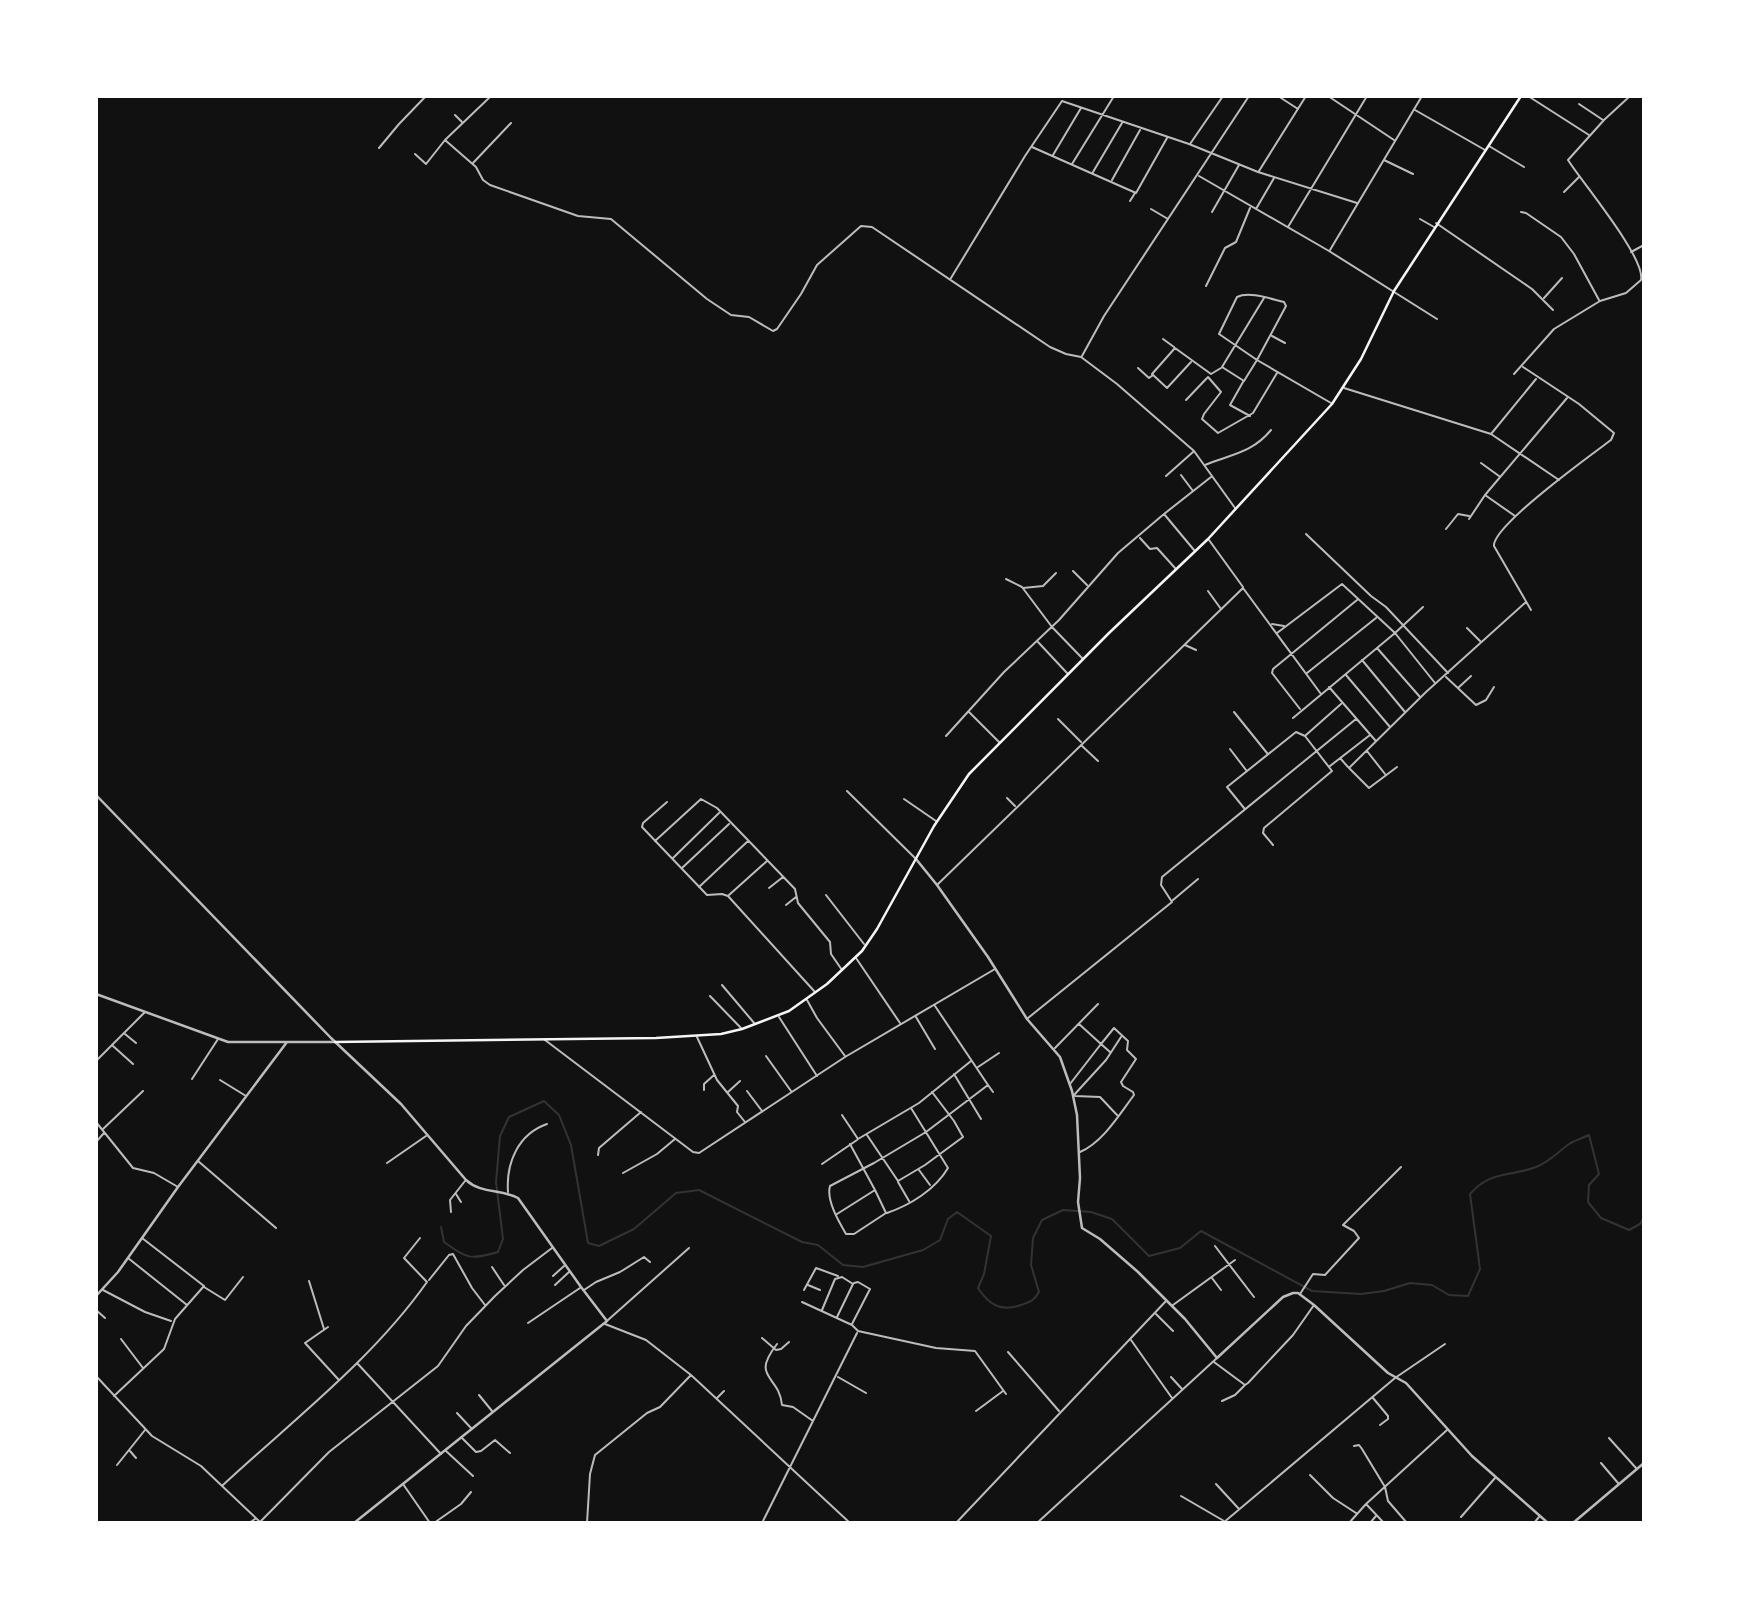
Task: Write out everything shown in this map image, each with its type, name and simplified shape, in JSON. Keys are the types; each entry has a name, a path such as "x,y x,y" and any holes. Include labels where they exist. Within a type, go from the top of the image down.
{"main road":[{"path":"335,1042 696,1035 742,1029 779,1016 816,993 843,971 877,929 937,821 969,774 1208,539 1332,404 1361,359 1394,291 1521,96"}],"street":[{"path":"379,148 426,96"},
{"path":"415,154 425,164 445,140 491,96"},
{"path":"1072,164 1114,96"},
{"path":"1189,145 1223,96"},
{"path":"1081,357 1104,316 1249,96"},
{"path":"1278,96 1298,109"},
{"path":"1258,172 1307,96"},
{"path":"1328,96 1395,141"},
{"path":"1287,228 1367,96"},
{"path":"1329,251 1422,96"},
{"path":"1528,96 1590,136"},
{"path":"1514,374 1554,329 1600,301 1626,293 1641,280 1641,271 1608,214 1568,160 1630,96"},
{"path":"950,278 1061,102 1168,137 1258,172 1357,203"},
{"path":"1579,104 1604,120"},
{"path":"1052,156 1081,107"},
{"path":"1414,110 1524,167"},
{"path":"455,116 463,122"},
{"path":"1093,173 1122,121"},
{"path":"472,164 511,123"},
{"path":"1112,181 1141,128"},
{"path":"1130,201 1168,137"},
{"path":"445,140 472,164 490,185 578,216 611,219 731,316 753,318 773,331 795,304 817,265 864,225 872,227 1050,346 1066,354 1081,357 1117,384 1194,451 1236,509"},
{"path":"1031,147 1136,192"},
{"path":"1383,160 1413,174"},
{"path":"1212,212 1239,164"},
{"path":"1198,175 1329,251 1437,319"},
{"path":"1564,192 1580,176"},
{"path":"1256,210 1275,177"},
{"path":"1206,286 1225,248 1236,242 1251,207"},
{"path":"1151,209 1168,219"},
{"path":"1521,212 1561,237 1574,254 1600,301"},
{"path":"1420,219 1435,225 1544,299 1553,310"},
{"path":"1630,253 1644,245"},
{"path":"1544,299 1562,278"},
{"path":"1250,416 1230,405 1257,360 1271,335 1286,305 1284,302 1241,295 1233,303 1219,334 1234,346 1257,360 1278,371 1332,404"},
{"path":"1186,400 1211,374 1222,367 1264,298"},
{"path":"1271,335 1285,343"},
{"path":"1163,339 1211,374"},
{"path":"1138,368 1149,378 1175,348"},
{"path":"1153,375 1167,388 1191,362"},
{"path":"1521,366 1602,421 1614,433 1614,436 1515,516 1501,529 1493,542 1531,610"},
{"path":"1222,367 1244,381"},
{"path":"1208,377 1221,392 1202,417 1203,422 1220,433 1250,416 1278,371"},
{"path":"1491,433 1537,378"},
{"path":"1343,387 1491,433 1559,480"},
{"path":"1446,529 1458,514 1469,518 1567,397"},
{"path":"1204,465 1253,448 1271,430"},
{"path":"1166,476 1194,451"},
{"path":"1481,463 1500,477"},
{"path":"1181,475 1193,491"},
{"path":"946,736 997,680 1052,627 1118,553 1212,476"},
{"path":"1485,495 1515,516"},
{"path":"1164,514 1194,551"},
{"path":"1306,534 1404,625 1448,674"},
{"path":"1139,538 1150,549 1157,548 1176,569"},
{"path":"1208,539 1321,694"},
{"path":"1073,571 1088,586"},
{"path":"1022,587 1043,586 1052,580 1056,573"},
{"path":"1006,579 1022,587 1052,627 1084,660"},
{"path":"1276,634 1339,585 1345,586 1395,633 1436,684"},
{"path":"937,885 1243,588"},
{"path":"1208,591 1221,610"},
{"path":"1301,710 1272,672 1358,599"},
{"path":"1349,768 1527,601"},
{"path":"1293,718 1423,607"},
{"path":"1307,673 1377,618"},
{"path":"1271,624 1285,626"},
{"path":"1466,628 1481,642"},
{"path":"1037,641 1068,674"},
{"path":"1185,644 1196,650"},
{"path":"1377,647 1421,698"},
{"path":"1361,660 1406,713"},
{"path":"1346,674 1391,728"},
{"path":"1457,688 1471,676"},
{"path":"1445,677 1476,705 1486,700 1493,687"},
{"path":"1329,687 1376,741"},
{"path":"1305,736 1342,704"},
{"path":"969,712 1000,743"},
{"path":"1234,712 1268,754"},
{"path":"1058,719 1098,761"},
{"path":"1172,901 1161,885 1161,878 1356,719"},
{"path":"1244,809 1227,787 1296,732 1305,736 1332,771 1264,828 1263,833 1273,845"},
{"path":"1329,766 1370,735"},
{"path":"1230,749 1247,771"},
{"path":"1366,750 1386,776"},
{"path":"1340,758 1367,787 1397,768"},
{"path":"847,791 916,859 937,885 996,969 1027,1019 1054,1049 1062,1063 1074,1096 1077,1115 1078,1202 1082,1228 1119,1255 1172,1306 1217,1357"},
{"path":"96,795 335,1042 401,1104 466,1180 477,1188 507,1193 521,1201 607,1321"},
{"path":"1007,798 1016,807"},
{"path":"655,841 701,799 720,812 784,876 797,895 799,903 831,942 831,954 843,971"},
{"path":"904,799 937,821"},
{"path":"667,802 642,826 709,896 728,896 816,993"},
{"path":"672,859 720,812"},
{"path":"681,869 730,822"},
{"path":"699,887 749,840"},
{"path":"728,896 768,860"},
{"path":"769,888 784,876"},
{"path":"1027,1019 1198,879"},
{"path":"786,905 797,895"},
{"path":"826,895 865,946"},
{"path":"855,958 901,1024"},
{"path":"545,1039 693,1152 699,1153 845,1057 996,969"},
{"path":"722,985 756,1024"},
{"path":"96,994 235,1043 335,1042"},
{"path":"710,996 742,1029"},
{"path":"807,999 820,1023 845,1057"},
{"path":"1054,1049 1098,1004"},
{"path":"935,1005 993,1092"},
{"path":"96,1061 146,1011"},
{"path":"779,1016 817,1076"},
{"path":"915,1016 935,1049"},
{"path":"1079,1024 1111,1053"},
{"path":"1070,1084 1114,1028 1128,1042 1127,1050 1136,1059 1121,1082 1134,1095 1098,1140 1079,1152"},
{"path":"124,1033 136,1043"},
{"path":"696,1035 714,1074 738,1106 738,1113 746,1123"},
{"path":"1074,1096 1111,1053 1122,1035"},
{"path":"192,1079 218,1039"},
{"path":"96,1296 128,1257 287,1042"},
{"path":"112,1045 132,1064"},
{"path":"977,1068 999,1053"},
{"path":"766,1056 792,1092"},
{"path":"822,1164 911,1108 972,1060"},
{"path":"954,1073 981,1119"},
{"path":"704,1090 704,1084 714,1074"},
{"path":"220,1080 247,1097"},
{"path":"727,1093 740,1081"},
{"path":"911,1108 926,1132 941,1154 948,1168 932,1187 851,1235 844,1231 829,1198 828,1188 926,1132 988,1085"},
{"path":"102,1129 143,1091"},
{"path":"747,1091 763,1112"},
{"path":"898,1181 963,1137 932,1092"},
{"path":"1074,1096 1100,1097 1118,1116"},
{"path":"598,1155 599,1148 642,1111"},
{"path":"842,1115 858,1139"},
{"path":"96,1122 133,1168 154,1173 178,1187"},
{"path":"507,1193 513,1155 527,1135 547,1124"},
{"path":"96,1142 105,1133"},
{"path":"387,1163 428,1135"},
{"path":"867,1135 910,1202"},
{"path":"623,1173 657,1154 676,1138"},
{"path":"850,1144 886,1213"},
{"path":"198,1160 276,1228"},
{"path":"1300,1294 1313,1274 1325,1275 1359,1238 1354,1231 1343,1225 1401,1167"},
{"path":"919,1169 932,1187"},
{"path":"451,1212 450,1200 466,1180"},
{"path":"836,1214 874,1190"},
{"path":"456,1193 461,1202"},
{"path":"141,1238 225,1300 243,1277"},
{"path":"420,1238 404,1258 427,1282"},
{"path":"1215,1246 1254,1297"},
{"path":"96,1376 146,1429 201,1466 260,1522 329,1452 441,1364 466,1326 486,1305 553,1247"},
{"path":"354,1523 604,1324 689,1248"},
{"path":"223,1485 298,1420 385,1334 449,1255 453,1254 472,1288 486,1305"},
{"path":"128,1257 187,1305"},
{"path":"528,1323 582,1289 621,1272 643,1257 650,1262"},
{"path":"1172,1306 1235,1260"},
{"path":"553,1276 565,1265"},
{"path":"492,1267 505,1286"},
{"path":"804,1290 818,1267 870,1289 852,1325"},
{"path":"555,1284 570,1272"},
{"path":"822,1310 839,1276"},
{"path":"1212,1277 1221,1290"},
{"path":"309,1280 324,1330"},
{"path":"837,1318 853,1284"},
{"path":"807,1285 820,1290"},
{"path":"114,1396 164,1349 173,1322 204,1286"},
{"path":"102,1290 145,1312 173,1322"},
{"path":"1037,1523 1283,1297 1293,1293 1300,1294 1314,1305 1395,1378 1406,1383 1472,1456 1548,1523"},
{"path":"956,1523 1166,1301"},
{"path":"802,1302 852,1325 858,1331 936,1348 975,1351 1006,1394"},
{"path":"1222,1401 1235,1395 1261,1372 1293,1335 1314,1305"},
{"path":"96,1310 105,1318"},
{"path":"1155,1313 1173,1331"},
{"path":"604,1324 646,1340 691,1375 850,1523"},
{"path":"328,1327 305,1343 339,1380"},
{"path":"762,1523 858,1331"},
{"path":"762,1338 773,1349 781,1349 789,1342"},
{"path":"1130,1338 1173,1399"},
{"path":"121,1339 144,1369"},
{"path":"777,1344 766,1359 765,1369 782,1395 781,1404 793,1407 814,1421"},
{"path":"1181,1496 1224,1522 1395,1378 1445,1344"},
{"path":"1007,1352 1060,1412"},
{"path":"356,1362 441,1454"},
{"path":"1213,1362 1245,1385"},
{"path":"587,1523 590,1474 595,1455 647,1413 660,1407 691,1375"},
{"path":"837,1376 866,1393"},
{"path":"1171,1377 1182,1390"},
{"path":"717,1399 724,1391"},
{"path":"976,1412 1003,1391"},
{"path":"479,1395 492,1412"},
{"path":"1373,1398 1389,1418 1380,1425"},
{"path":"457,1413 471,1429"},
{"path":"117,1465 146,1429"},
{"path":"1349,1523 1448,1429"},
{"path":"461,1437 476,1451 481,1451 495,1440 510,1453"},
{"path":"1609,1438 1637,1469"},
{"path":"1354,1446 1359,1445 1362,1449 1385,1487 1388,1501 1407,1523"},
{"path":"129,1450 136,1458"},
{"path":"445,1450 474,1476"},
{"path":"1601,1464 1619,1484"},
{"path":"1573,1523 1644,1464"},
{"path":"1310,1475 1333,1498 1356,1514"},
{"path":"1461,1517 1495,1478"},
{"path":"403,1484 432,1523 461,1504 471,1492"},
{"path":"1216,1484 1239,1509"},
{"path":"1366,1504 1384,1523"},
{"path":"1370,1523 1377,1516"},
{"path":"1534,1523 1540,1517"},
{"path":"250,1523 256,1519"}],"waterway":[{"path":"441,1227 444,1242 464,1255 475,1257 498,1252 503,1239 496,1182 500,1136 509,1117 544,1101 559,1115 571,1145 588,1243 599,1246 634,1229 676,1193 699,1190 802,1242 818,1245 843,1265 863,1267 923,1250 940,1240 948,1219 957,1212 991,1236 984,1274 978,1288 991,1303 1007,1308 1032,1301 1039,1292 1031,1265 1033,1238 1042,1220 1063,1210 1091,1212 1112,1219 1149,1256 1180,1248 1201,1231 1312,1291 1361,1294 1384,1291 1410,1283 1432,1285 1449,1295 1468,1296 1480,1269 1470,1194 1493,1178 1541,1165 1569,1144 1589,1135 1599,1174 1589,1185 1588,1202 1601,1218 1629,1230 1640,1224 1644,1217"}]}
